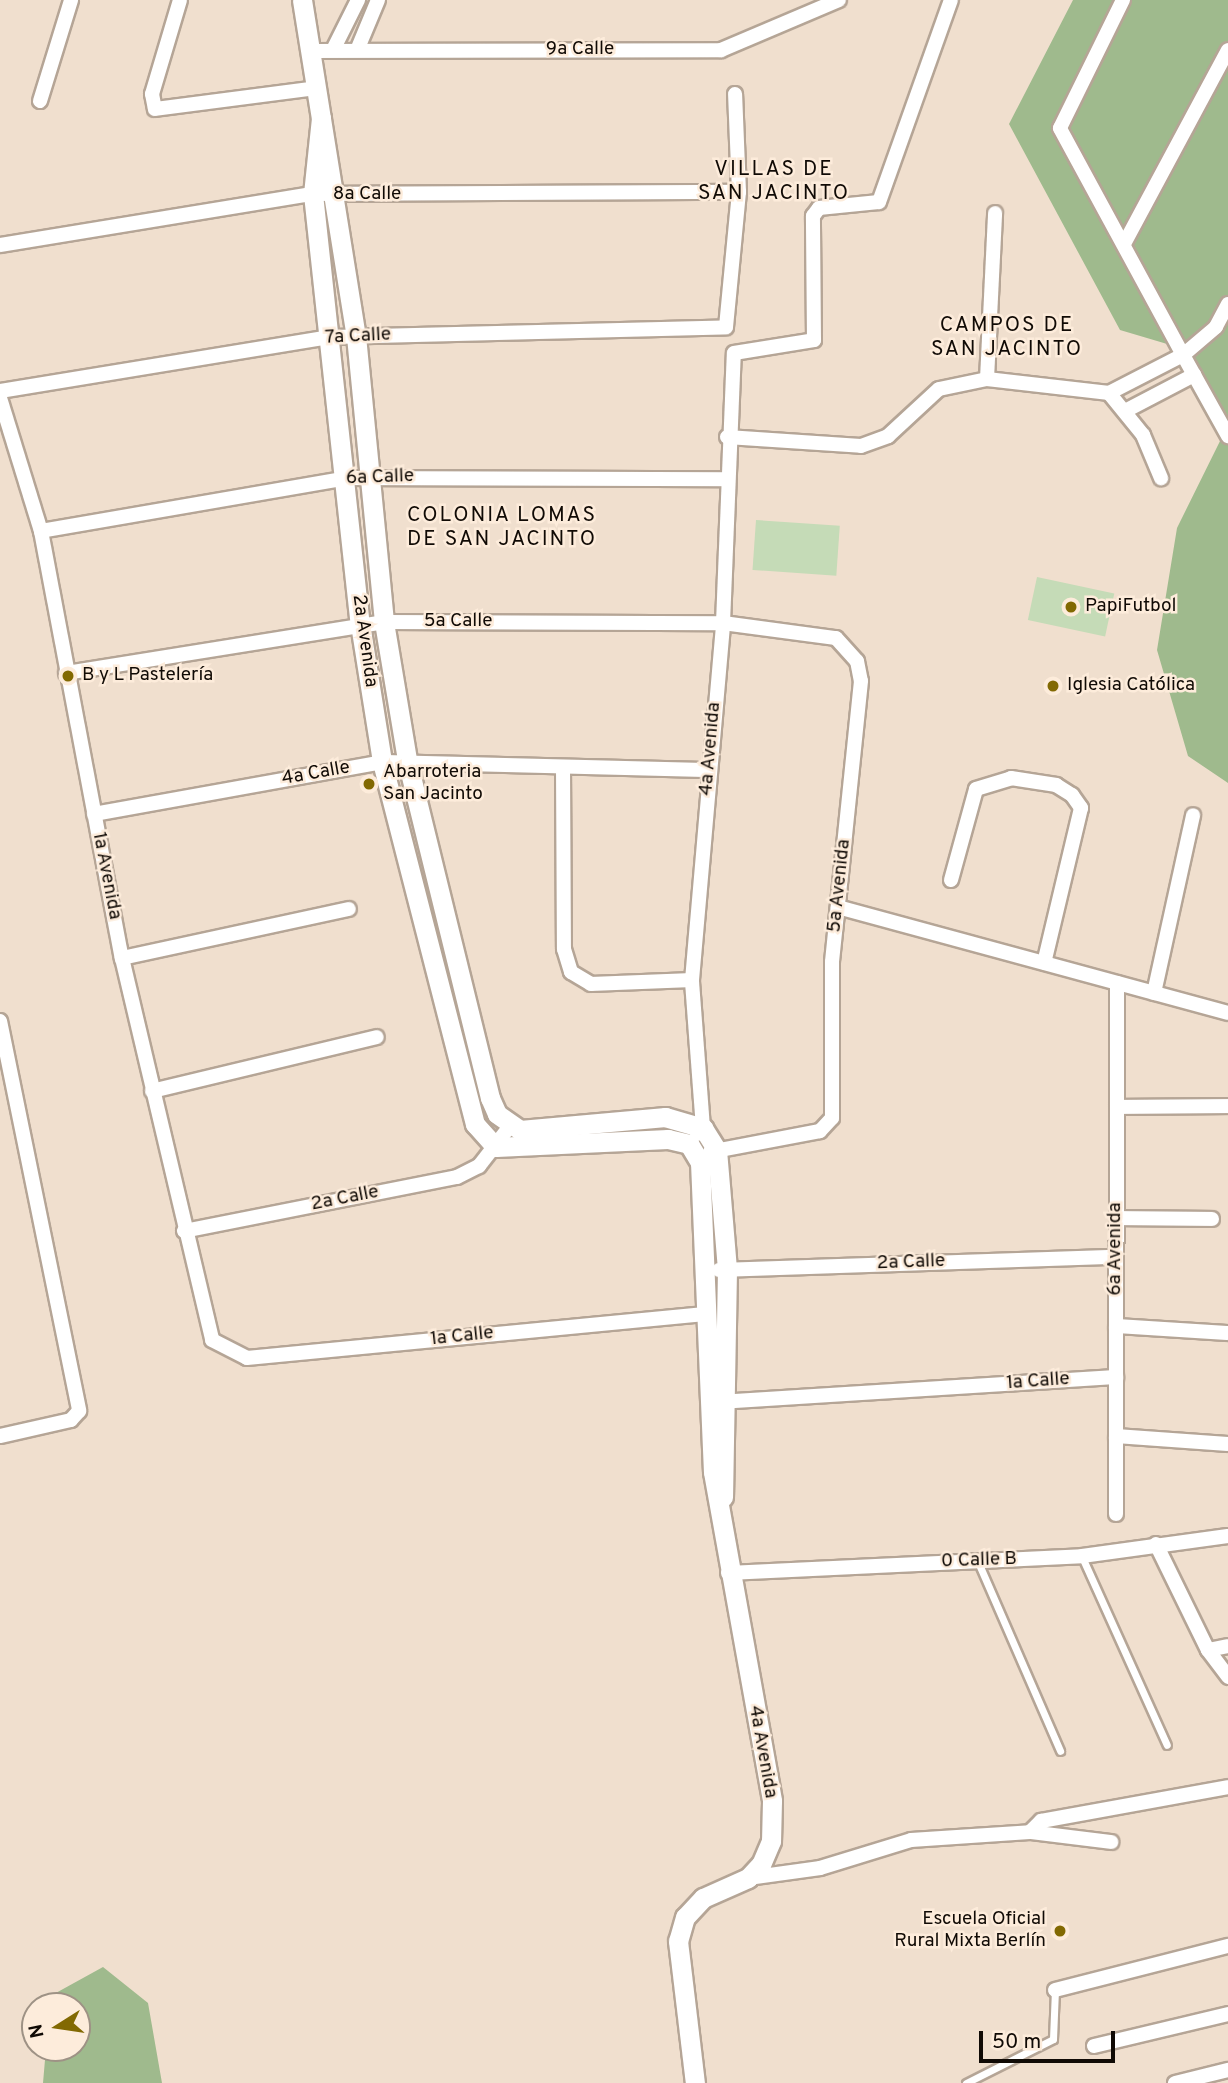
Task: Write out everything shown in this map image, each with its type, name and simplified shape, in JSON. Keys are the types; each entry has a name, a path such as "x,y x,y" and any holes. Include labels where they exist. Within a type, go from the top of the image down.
{"street":[{"path":"40,101 71,0"},
{"path":"180,0 152,94 155,109 317,88"},
{"path":"334,48 358,0"},
{"path":"358,48 378,0"},
{"name":"9a Calle","path":"312,51 334,48 721,50 839,0"},
{"name":"4a Avenida","path":"703,1128 692,980 708,771 723,623 724,479 737,349 814,340 813,216 819,208 879,202 951,0"},
{"path":"1123,0 1060,128 1228,436"},
{"name":"2a Avenida","path":"302,1 356,336 384,622 407,760 490,1098 510,1126"},
{"path":"1124,244 1228,50"},
{"path":"735,94 739,192"},
{"name":"2a Avenida","path":"321,118 313,194 360,624 382,762 465,1092 475,1124 496,1147"},
{"name":"8a Calle","path":"0,245 313,194 335,196 739,192"},
{"name":"7a Calle","path":"0,391 330,337 721,329 731,322 739,192"},
{"path":"987,379 995,213"},
{"path":"1109,393 1183,355 1216,327 1228,304"},
{"path":"1127,410 1194,374"},
{"path":"727,437 861,446 888,436 939,388 957,382 987,379 1109,393 1127,410 1161,478"},
{"name":"1a Avenida","path":"0,398 41,531 122,958 205,1328 221,1350"},
{"name":"6a Calle","path":"41,531 346,478 371,476 724,479"},
{"name":"5a Calle","path":"66,673 384,622 723,623 836,638 849,650"},
{"name":"5a Avenida","path":"701,1153 828,1124 838,907 861,681 849,650"},
{"name":"4a Calle","path":"94,814 382,762 407,760 564,768 708,771"},
{"path":"564,768 564,950 571,972 591,984 692,980"},
{"path":"951,880 976,789 988,781 1035,780 1072,795 1081,808 1044,964"},
{"path":"1154,993 1193,815"},
{"path":"838,907 1228,1013"},
{"path":"122,958 349,909"},
{"name":"6a Avenida","path":"1116,1514 1117,983"},
{"path":"0,1021 79,1411 71,1420 0,1436"},
{"path":"152,1091 376,1037"},
{"path":"1117,1107 1228,1106"},
{"path":"496,1147 668,1139 701,1153 703,1128 665,1117 510,1126"},
{"name":"2a Calle","path":"184,1231 457,1177 496,1147 510,1126"},
{"name":"4a Avenida","path":"701,1153 727,1269 719,1402 722,1504 729,1573 772,1801 771,1841 748,1878"},
{"name":"4a Avenida","path":"701,1153 705,1314 719,1402"},
{"path":"1116,1219 1212,1219"},
{"name":"2a Calle","path":"705,1270 1116,1257"},
{"name":"1a Calle","path":"221,1350 247,1358 705,1314"},
{"path":"1116,1326 1228,1333"},
{"name":"1a Calle","path":"719,1402 1116,1377"},
{"path":"1116,1436 1228,1444"},
{"name":"0 Calle B","path":"729,1573 1082,1556 1228,1536"},
{"path":"1156,1544 1208,1650 1228,1677"},
{"path":"1208,1650 1228,1646"},
{"path":"1030,1832 1041,1821 1228,1787"},
{"path":"695,2083 678,1941 685,1917 703,1898 748,1878 820,1868 911,1840 1030,1832 1111,1842"},
{"path":"1055,1990 1228,1946"},
{"path":"1094,2046 1228,2014"},
{"path":"1175,2083 1228,2070"}],"lane":[{"path":"1082,1556 1167,1745"},
{"path":"978,1562 1060,1751"},
{"path":"966,2083 1053,2039 1055,1990"}],"green space":[{"path":"1073,0 1228,0 1228,783 1188,756 1157,650 1177,528 1223,435 1184,349 1120,330 1009,124"},
{"path":"756,520 840,526 836,576 753,570"},
{"name":"PapiFutbol","path":"1037,577 1114,593 1105,636 1028,620"},
{"path":"103,1967 148,2003 162,2083 43,2083 45,2062 91,2062 91,1992 58,1992"}],"place":[{"name":"PapiFutbol","path":"1071,607"},
{"name":"B y L Pastelería","path":"68,676"},
{"name":"Iglesia Católica","path":"1053,686"},
{"name":"Abarroteria San Jacinto","path":"369,784"},
{"name":"Escuela Oficial Rural Mixta Berlín","path":"1060,1931"}],"district":[{"name":"VILLAS DE SAN JACINTO","path":"774,182"},
{"name":"CAMPOS DE SAN JACINTO","path":"1007,338"},
{"name":"COLONIA LOMAS DE SAN JACINTO","path":"502,528"}]}
